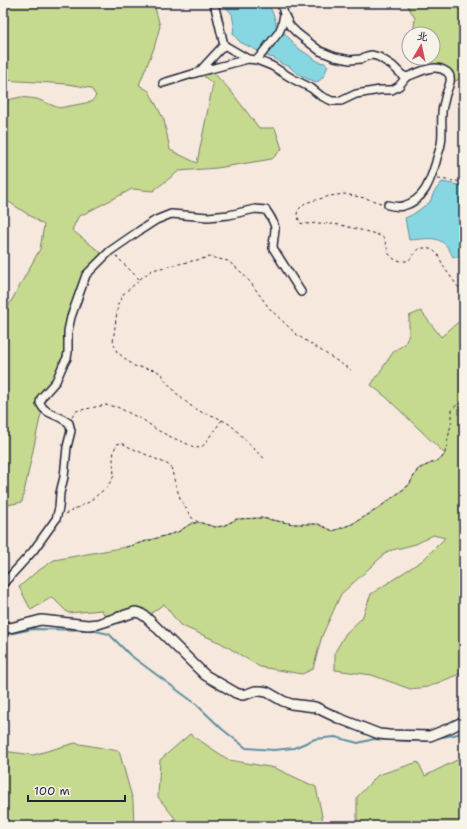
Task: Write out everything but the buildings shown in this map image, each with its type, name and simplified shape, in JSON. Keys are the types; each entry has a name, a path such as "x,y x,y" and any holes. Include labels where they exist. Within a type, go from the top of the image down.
{"street":[{"path":"214,3 224,45 248,59"},
{"path":"281,3 284,14 290,26 320,51 335,57 350,60 361,59 372,55 379,57 406,77"},
{"path":"257,60 279,32 284,14"},
{"path":"199,72 224,45"},
{"path":"164,83 248,59 257,60 272,66 311,88 321,96 332,101 341,101 356,94 380,90 392,90 399,86 406,77 430,68 442,69 448,73 450,78 442,113 441,144 430,182 424,192 414,201 402,206 388,205"},
{"path":"3,584 33,551 56,519 64,477 67,447 71,431 69,424 43,408 40,403 41,398 56,381 67,358 70,317 86,275 110,251 156,220 171,214 208,217 229,215 256,209 266,210 272,218 275,228 273,248 301,292"},
{"path":"3,626 10,628 41,620 88,626 119,616 135,612 140,613 146,617 205,675 236,693 242,695 255,691 267,692 283,701 292,704 315,707 344,721 379,734 430,736 464,721"}],"path":[{"path":"431,177 464,182"},
{"path":"388,205 365,198 344,194 305,203 298,210 297,214 300,223 340,225 376,234 384,238 389,254 394,259 401,261 408,261 420,248 432,250 438,255 464,295"},
{"path":"110,251 140,280"},
{"path":"265,459 231,425 191,406 179,396 165,380 162,374 155,370 134,366 117,352 113,342 118,304 124,292 152,270 210,257 228,262 240,271 251,283 269,308 297,335 351,370"},
{"path":"56,519 89,502 107,487 114,476 114,450 117,444 122,443 171,467 180,498 191,516 198,522 215,527 223,526 237,519 262,518 294,524 318,524 333,531 352,524 376,510 409,485 418,469 441,459 445,454 452,419 452,409 464,399"},
{"path":"69,424 71,416 76,411 105,405 117,407 145,421 157,430 196,448 202,447 222,420"},
{"path":"126,547 178,532 192,523 198,522"}],"green space":[{"path":"3,3 155,3 160,26 154,48 139,85 149,91 164,120 170,150 197,163 213,84 199,72 210,69 230,90 259,128 275,128 282,149 272,159 217,168 179,171 153,191 132,189 78,217 72,230 105,256 86,275 76,304 67,358 41,399 43,408 22,502 3,506 3,316 40,249 44,225 3,198 3,101 21,97 37,99 59,108 91,102 96,96 91,88 68,84 3,80"},
{"path":"406,3 464,3 464,74 449,86 448,73 430,66 441,66 441,26 414,26 415,18"},
{"path":"421,311 441,337 464,317 464,672 428,687 410,689 372,675 335,670 335,652 346,633 362,618 371,594 423,560 445,538 433,535 416,544 388,551 341,594 322,636 313,669 302,674 260,667 221,643 180,625 164,604 146,617 140,613 107,621 102,610 68,613 52,597 31,610 19,587 35,573 54,560 126,547 178,532 192,523 198,522 215,527 223,526 237,519 261,518 294,524 318,524 333,531 352,524 376,510 409,485 418,469 441,459 445,454 386,397 371,385 394,351 405,344 409,334 409,316"},
{"path":"190,734 229,760 275,768 316,787 324,826 181,826 158,797 160,760"},
{"path":"75,743 119,751 133,801 134,826 3,826 3,751 33,755"},
{"path":"461,758 464,758 464,826 357,826 357,797 378,775 418,762 425,776"}],"water":[{"path":"224,3 268,3 274,16 277,28 258,51 240,42 233,34 234,25 232,14"},
{"path":"283,33 285,33 295,46 319,62 325,63 328,66 324,75 319,81 317,82 308,79 295,72 289,66 282,64 274,58 266,56"},
{"path":"442,182 464,186 464,204 461,214 464,236 464,252 459,257 453,257 445,244 435,239 409,240 405,218 412,215 430,202 434,192"}],"waterway":[{"path":"3,635 33,629 91,630 109,634 130,655 196,704 222,729 246,748 274,750 294,748 315,739 335,737 358,743 374,739 409,741 420,740"},
{"path":"436,738 464,732"}]}
